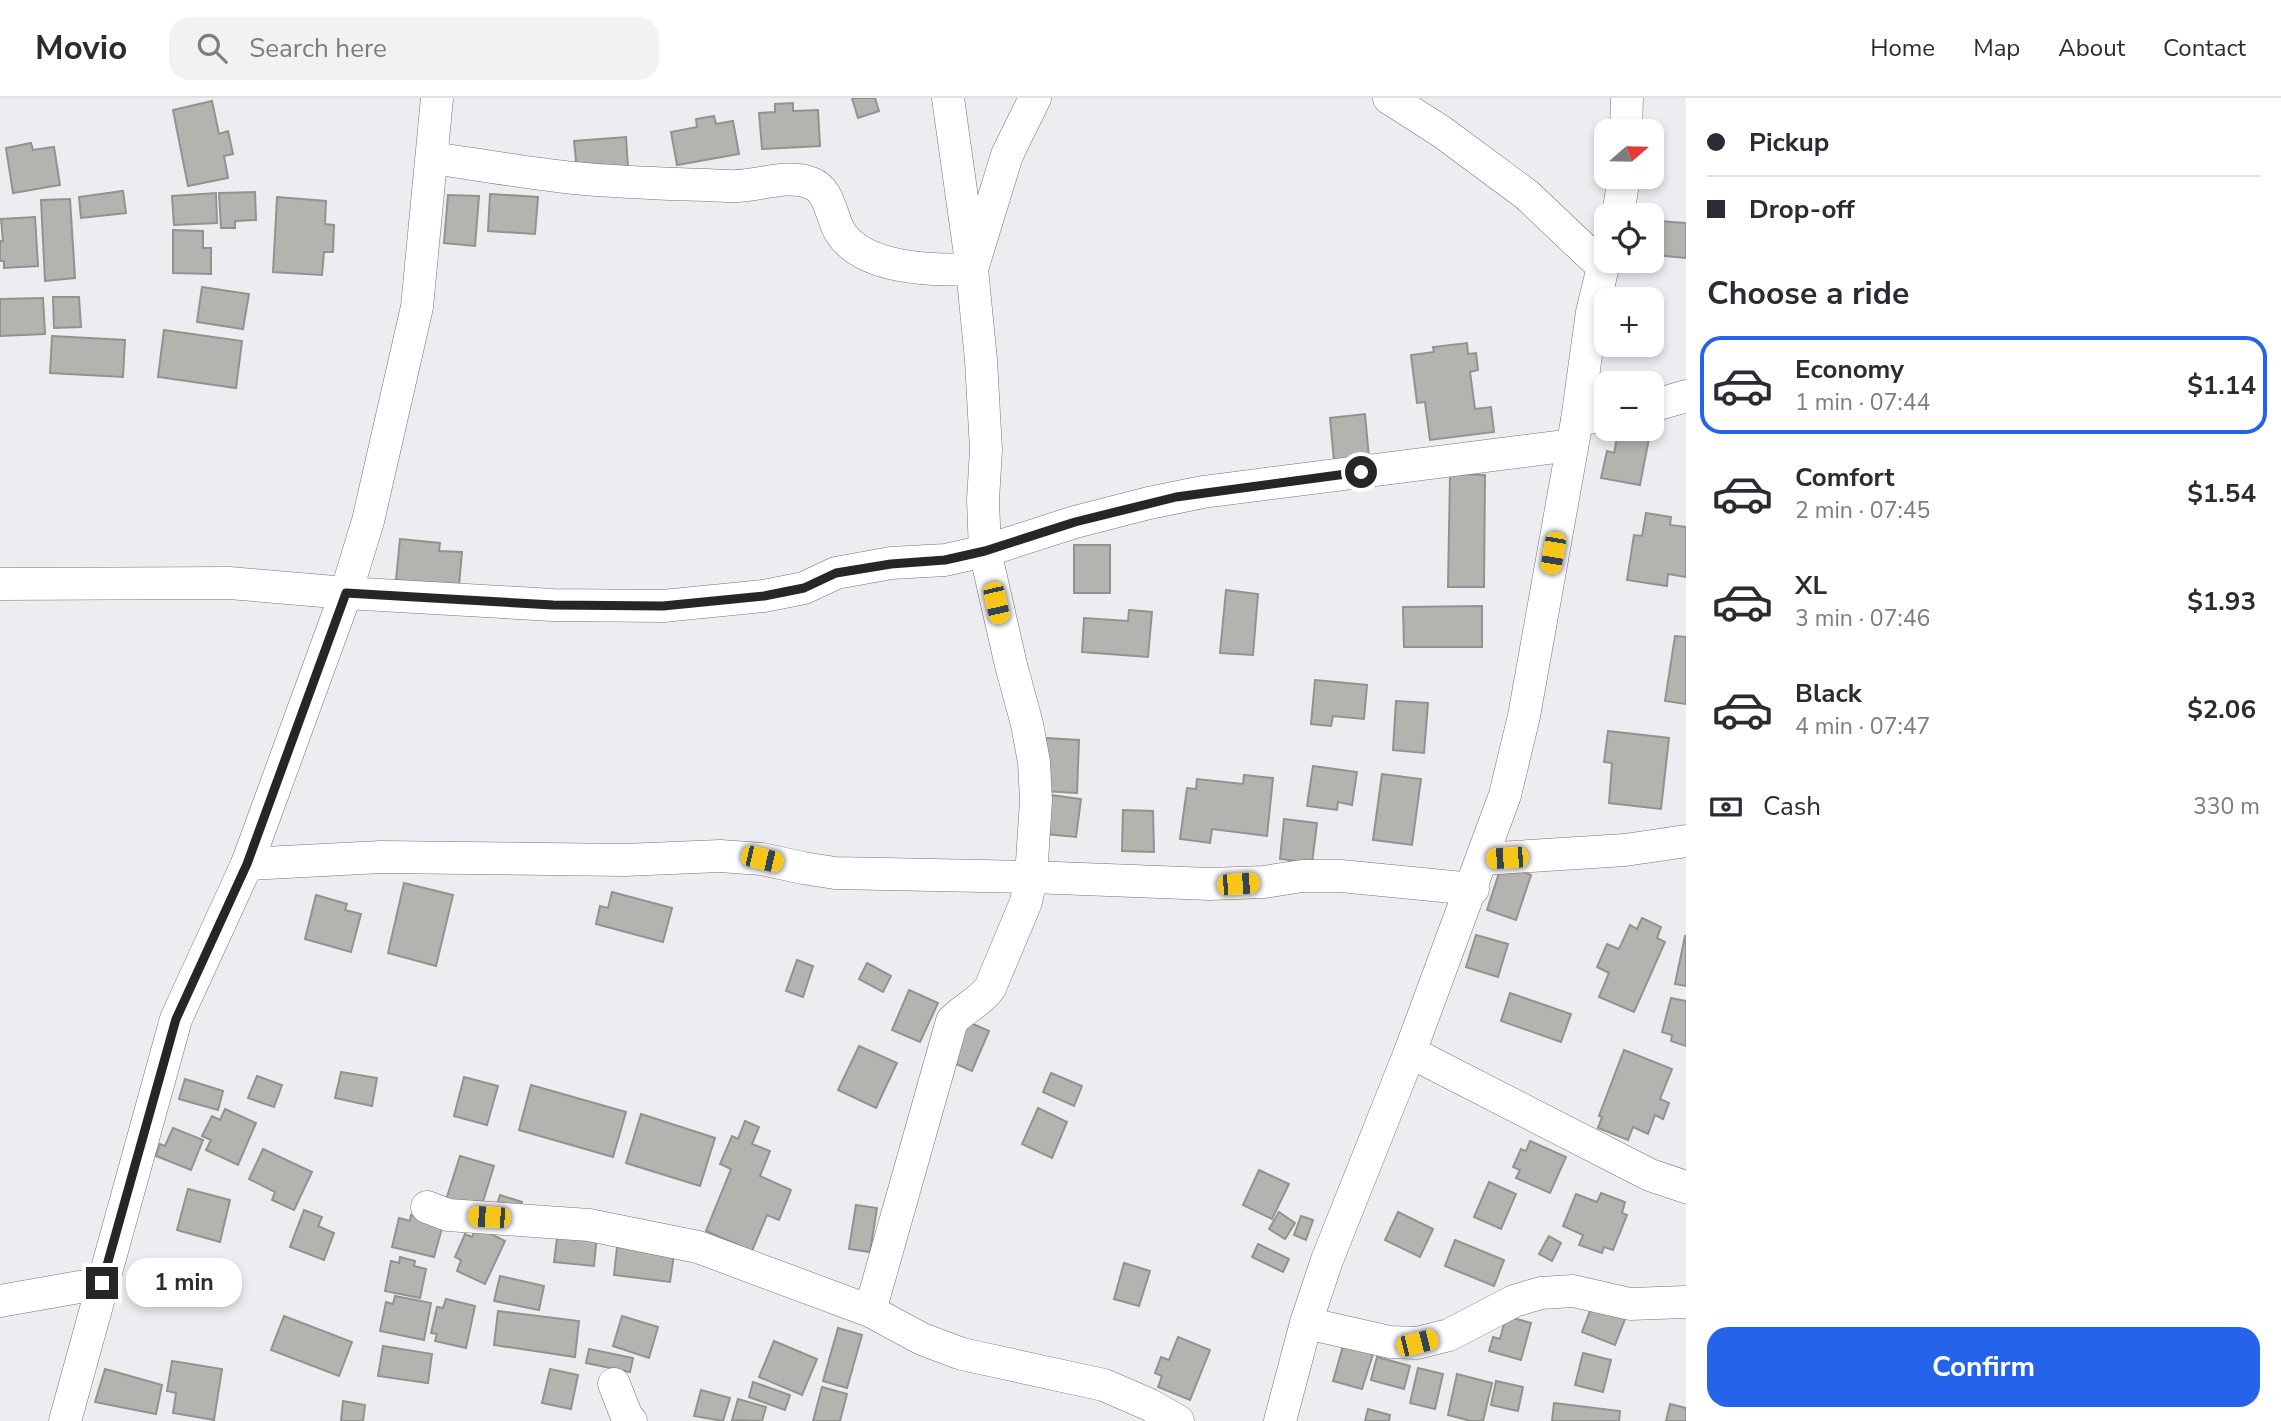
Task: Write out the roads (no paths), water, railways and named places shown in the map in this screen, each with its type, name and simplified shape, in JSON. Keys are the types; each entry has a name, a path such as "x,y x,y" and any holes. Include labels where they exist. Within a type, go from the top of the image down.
{"street":[{"path":"65,1421 176,1019 247,864 346,593 374,497 417,307 437,98"},
{"path":"870,1311 952,1021 960,1012 981,1000 990,988 1026,902 1031,877 1036,800 1034,762 1027,724 985,551 985,438 981,360 972,269 948,98"},
{"path":"972,269 1007,155 1035,98"},
{"path":"1389,98 1442,132 1527,195 1594,252"},
{"path":"1626,119 1627,98"},
{"path":"433,158 575,178 738,187 796,178 815,185 830,205 840,231 855,250 902,266 938,271 972,269"},
{"path":"1280,1421 1306,1323 1327,1260 1473,889 1505,795 1585,427 1592,312 1602,273"},
{"path":"1664,402 1686,396"},
{"path":"0,584 229,583 553,605 663,606 764,596 804,588 836,573 891,564 945,560 985,551 1075,522 1149,503 1585,427"},
{"path":"1483,859 1625,850 1686,841"},
{"path":"247,864 381,858 624,860 720,856 762,859 835,873 1210,884 1264,882 1302,876 1341,876 1473,889"},
{"path":"1410,1052 1650,1175 1686,1188"},
{"path":"427,1207 448,1214 589,1226 698,1247 870,1311 922,1339 962,1354 1104,1385 1150,1405 1178,1421"},
{"path":"0,1301 102,1283"},
{"path":"1306,1323 1390,1342 1417,1343 1449,1335 1514,1301 1541,1293 1573,1291 1630,1304 1686,1302"},
{"path":"614,1384 631,1421"}]}
